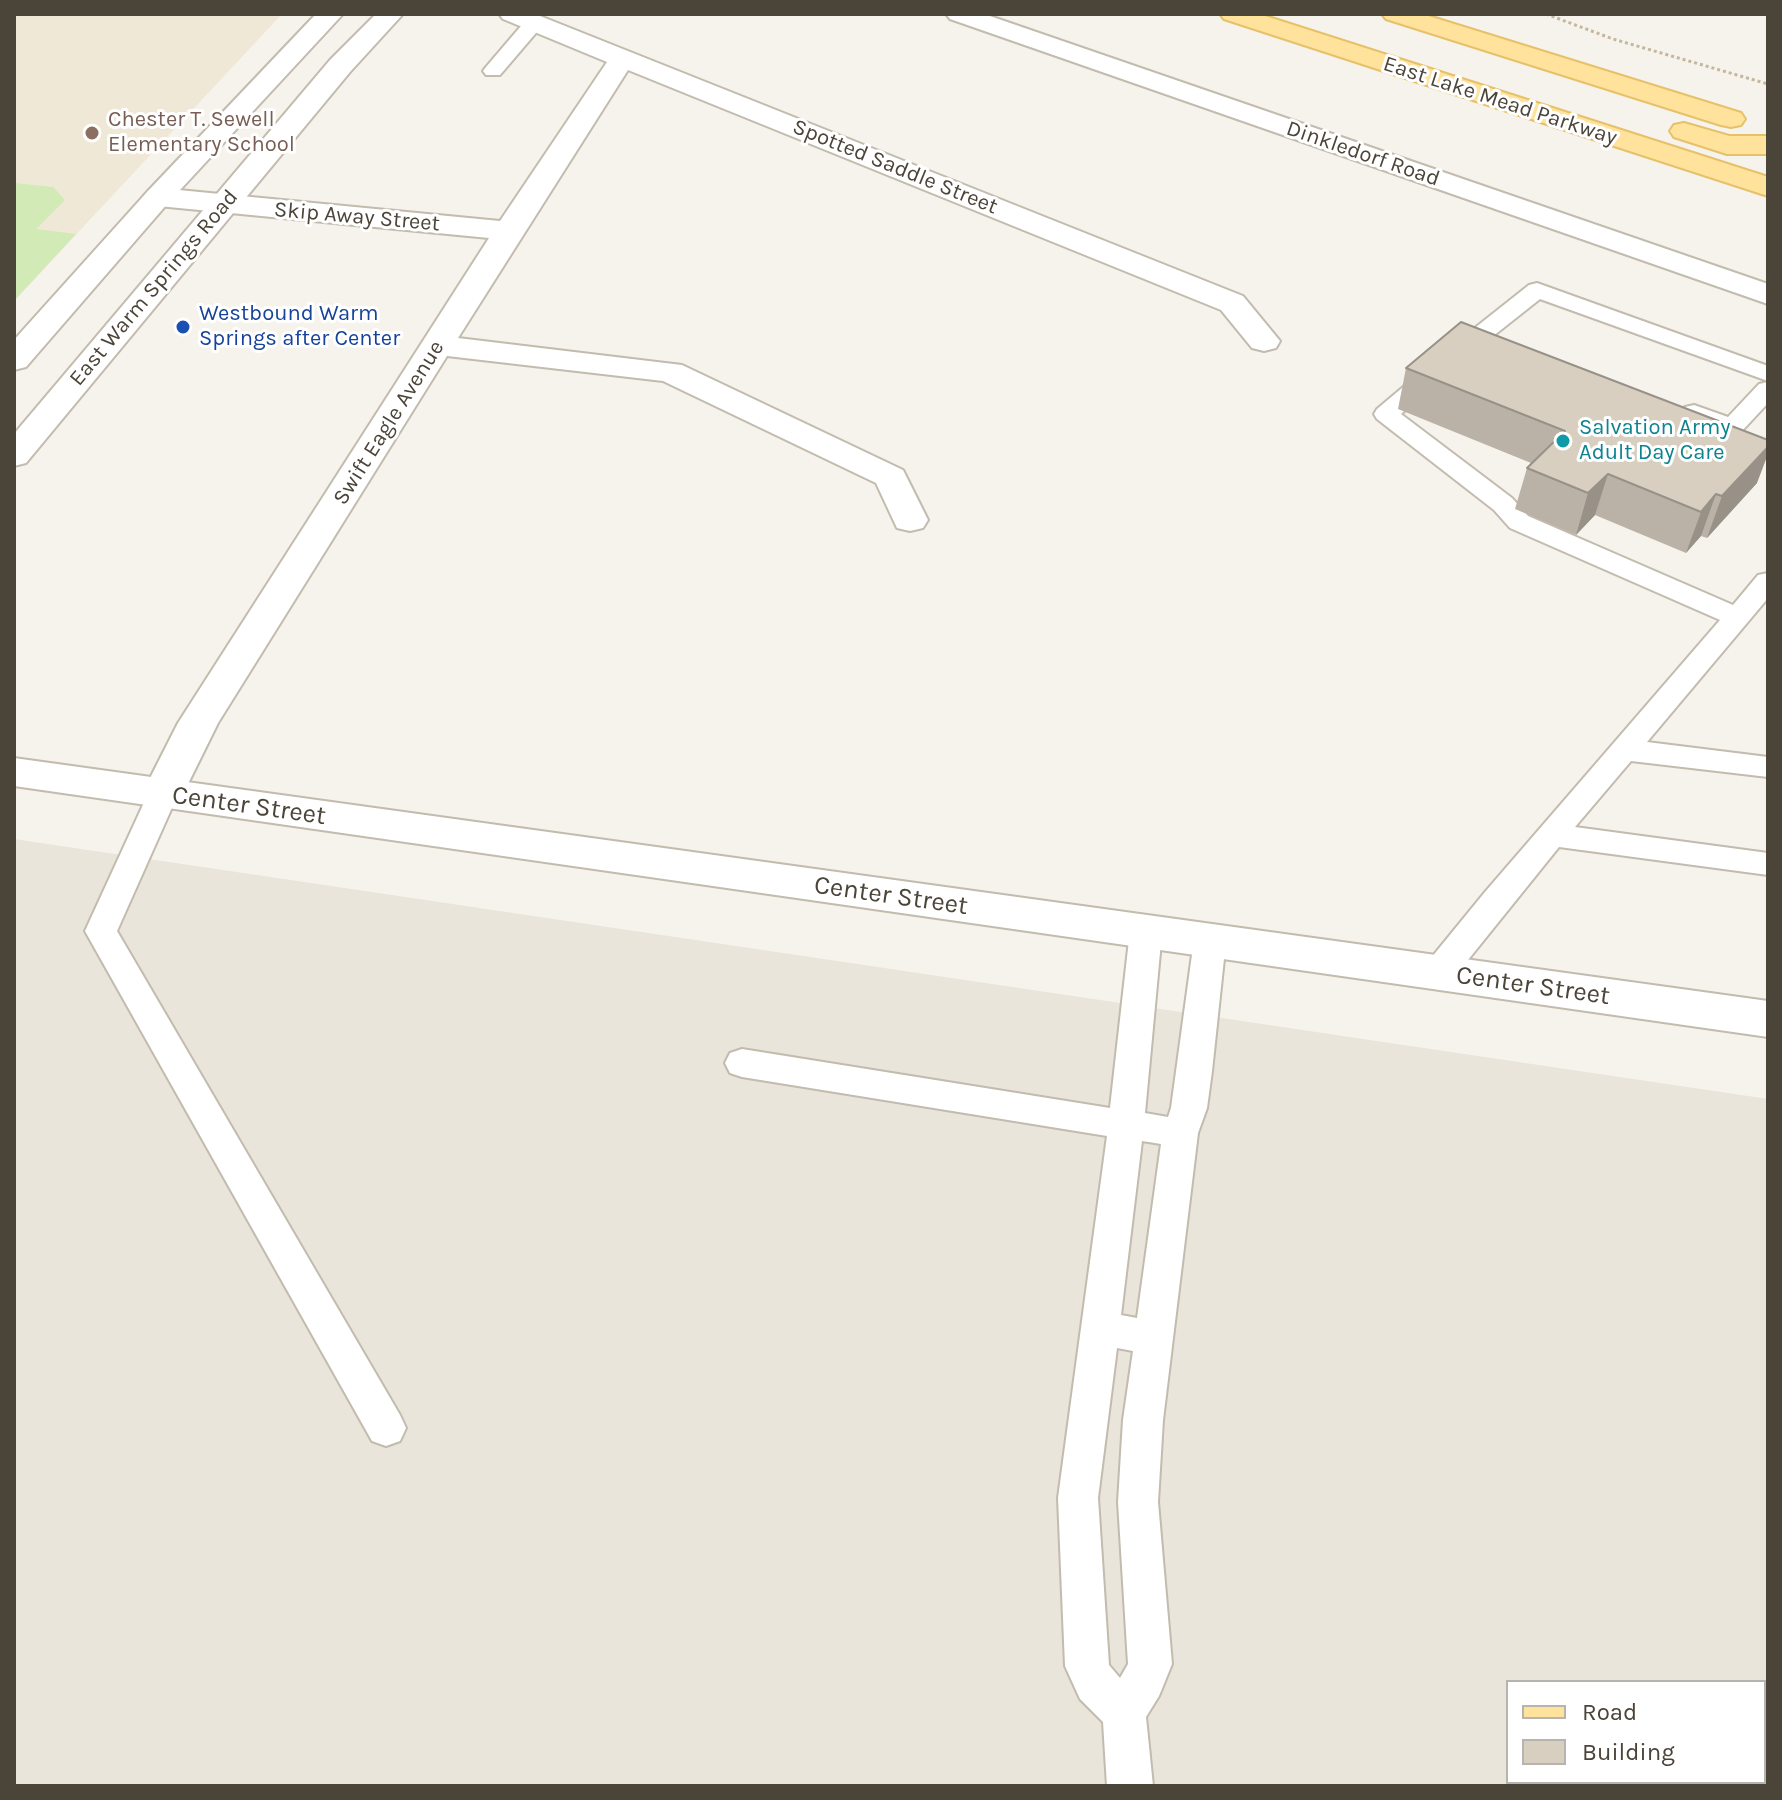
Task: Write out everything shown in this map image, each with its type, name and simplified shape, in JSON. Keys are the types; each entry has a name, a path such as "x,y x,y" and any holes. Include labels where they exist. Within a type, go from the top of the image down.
{"main road":[{"name":"East Lake Mead Parkway","path":"1233,14 1768,187"},
{"name":"East Lake Mead Parkway","path":"1395,14 1768,131"},
{"path":"1367,58 1516,77 1727,145 1768,145"}],"street":[{"path":"14,360 158,197 330,14"},
{"name":"East Warm Springs Road","path":"14,456 340,66 390,14"},
{"name":"Dinkledorf Road","path":"959,14 1768,295"},
{"name":"Spotted Saddle Street","path":"523,18 1232,303 1264,341"},
{"name":"Swift Eagle Avenue","path":"163,794 198,723 509,231 623,58"},
{"name":"Skip Away Street","path":"158,197 509,231"},
{"path":"438,345 670,372 891,477 910,520"},
{"name":"Center Street","path":"14,772 1768,1019"}],"lane":[{"path":"493,71 523,18"},
{"path":"1737,617 1519,522 1503,504 1386,414 1537,290 1768,374"},
{"path":"1484,332 1513,343"},
{"path":"1674,404 1732,427 1768,389"},
{"path":"1439,972 1551,835 1768,581"},
{"path":"1625,750 1768,767"},
{"path":"163,794 101,931 386,1428"},
{"path":"1551,835 1768,864"},
{"path":"1124,1712 1095,1684 1087,1666 1078,1498 1126,1125 1146,931"},
{"path":"1130,1786 1124,1712 1144,1681 1150,1664 1138,1502 1143,1420 1180,1133 1189,1108 1210,940"},
{"path":"742,1063 1180,1133"},
{"path":"1098,1327 1154,1338"}],"path":[{"path":"1546,14 1613,39 1768,84"}],"shaded area":[{"name":"Chester T. Sewell Elementary School","path":"14,14 282,14 14,301"},
{"path":"14,839 1768,1099 1768,1786 14,1786"}],"green space":[{"path":"14,183 53,187 65,200 36,229 76,234 14,301"}],"building":[{"path":"1461,322 1768,440 1768,447 1722,496 1716,494 1701,512 1608,474 1588,493 1527,468 1565,431 1406,368"}],"place":[{"name":"Chester T. Sewell Elementary School","path":"92,133"},
{"name":"Westbound Warm Springs after Center","path":"183,327"},
{"name":"Salvation Army Adult Day Care","path":"1563,441"}]}
